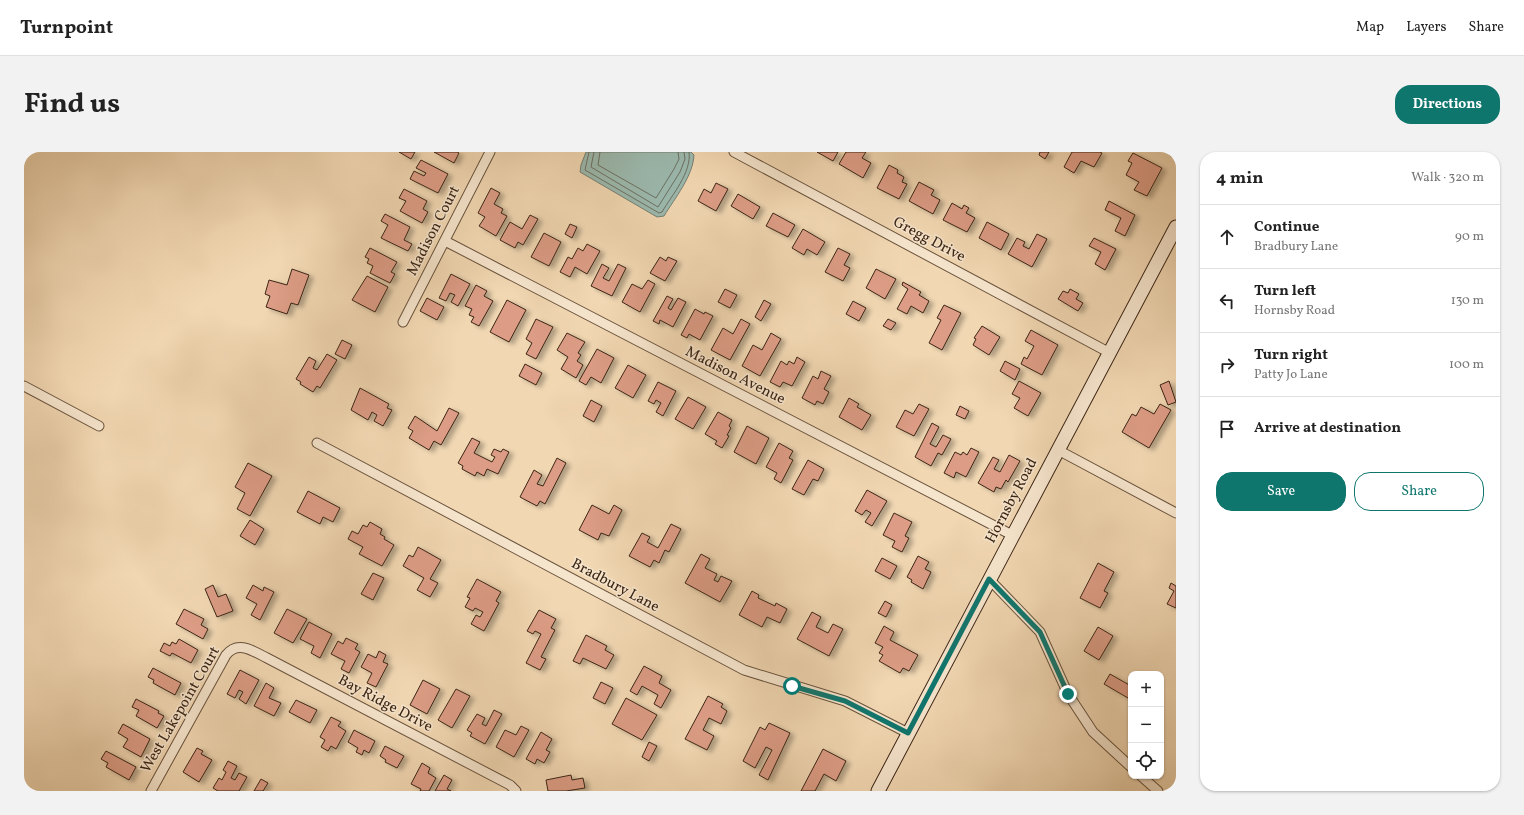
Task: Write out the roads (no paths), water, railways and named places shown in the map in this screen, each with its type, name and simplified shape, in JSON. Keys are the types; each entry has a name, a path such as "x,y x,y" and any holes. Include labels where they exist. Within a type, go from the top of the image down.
{"street":[{"name":"Madison Court","path":"403,322 490,152"},
{"name":"Gregg Drive","path":"734,152 1110,353"},
{"name":"Hornsby Road","path":"878,791 1176,227"},
{"name":"Madison Avenue","path":"445,241 1012,535"},
{"path":"24,386 99,426"},
{"name":"Bradbury Lane","path":"317,443 744,670 845,701 908,733"},
{"path":"1058,450 1176,513"},
{"path":"989,579 1040,632 1068,694 1092,732 1128,764"},
{"name":"West Lakepoint Court","path":"153,790 226,655 230,650 239,646"},
{"name":"Bay Ridge Drive","path":"239,646 252,650 510,785 516,791"},
{"path":"1144,779 1158,791"}],"water":[{"path":"586,152 691,152 694,155 693,163 683,187 664,216 657,217 580,172"}]}
